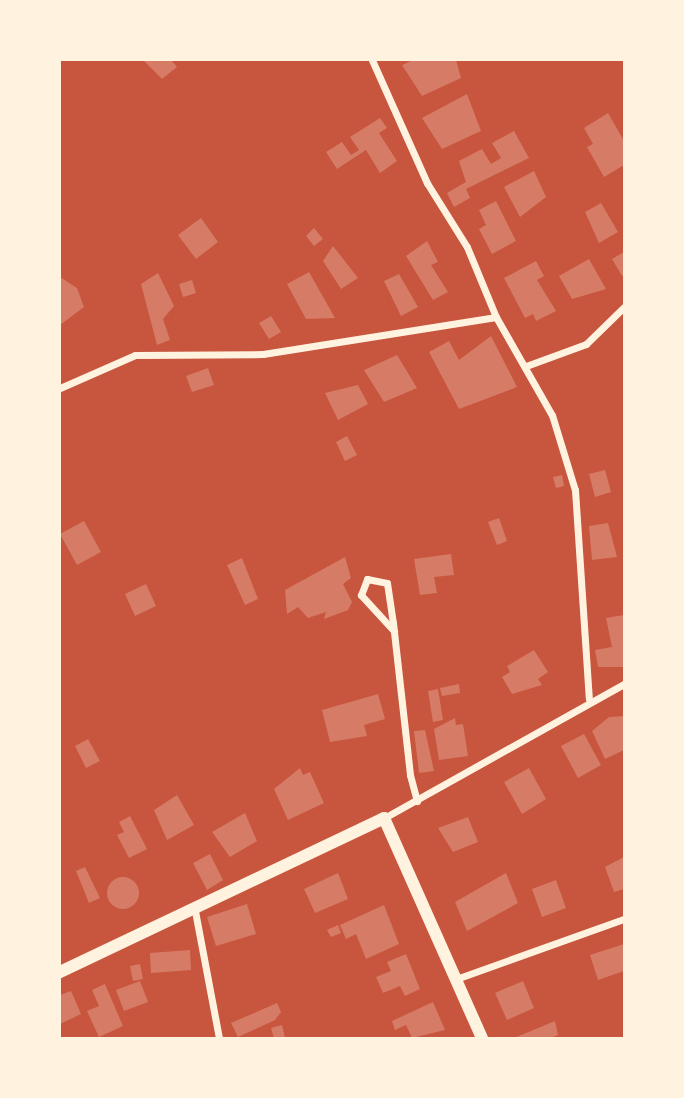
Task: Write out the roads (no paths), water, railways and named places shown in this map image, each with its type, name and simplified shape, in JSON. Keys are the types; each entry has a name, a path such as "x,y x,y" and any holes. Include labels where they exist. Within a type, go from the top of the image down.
{"street":[{"path":"372,60 496,317 552,415 575,491 589,699"},
{"path":"526,366 586,344 625,307"},
{"path":"60,388 135,355 263,354 496,317"},
{"path":"394,631 361,595 368,579 387,583 394,631 416,801"},
{"path":"60,972 195,911 384,818 589,699 625,684"},
{"path":"384,818 482,1038"},
{"path":"195,911 219,1038"},
{"path":"456,979 625,919"}]}
